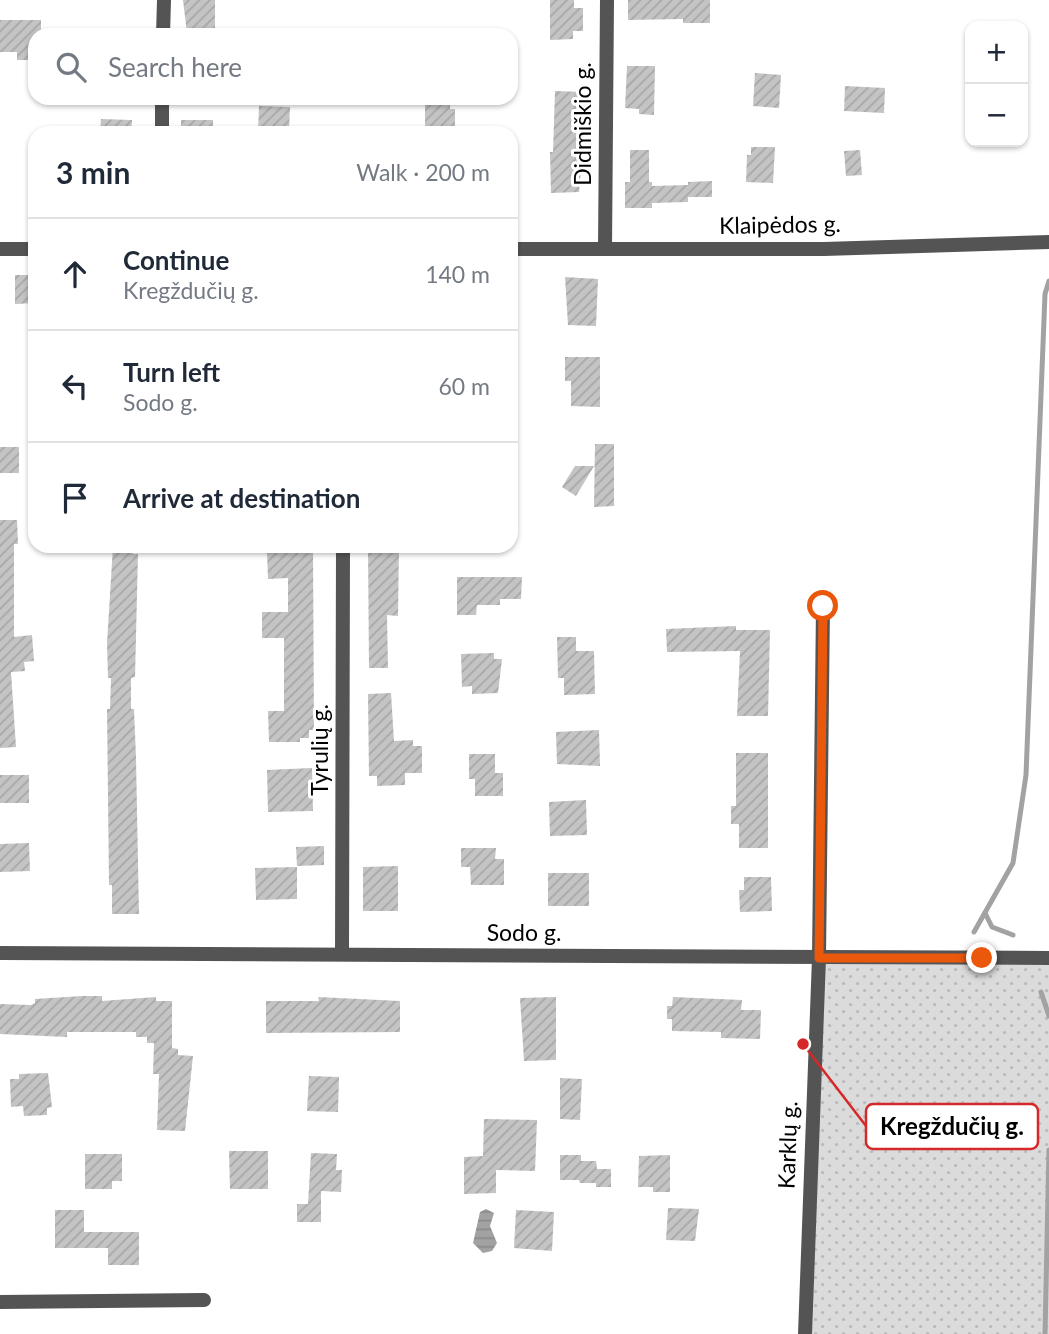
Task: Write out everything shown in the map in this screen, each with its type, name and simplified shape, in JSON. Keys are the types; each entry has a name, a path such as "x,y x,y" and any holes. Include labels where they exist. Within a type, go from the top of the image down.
{"street":[{"path":"163,28 164,0"},
{"name":"Didmiškio g.","path":"605,249 607,0"},
{"path":"162,105 162,126"},
{"name":"Klaipėdos g.","path":"518,249 824,249 1049,242"},
{"path":"0,249 28,249"},
{"name":"Tyrulių g.","path":"342,553 342,954"},
{"name":"Karklų g.","path":"805,1334 819,958 823,606"},
{"name":"Sodo g.","path":"0,953 1049,958"},
{"path":"0,1302 205,1300"}],"shaded area":[{"path":"819,958 1049,958 1049,1334 805,1334"},
{"path":"486,1209 494,1213 490,1226 497,1243 492,1251 483,1253 473,1243 480,1212"}],"building":[{"path":"183,0 215,0 215,28 186,28"},
{"path":"550,0 574,0 574,8 583,8 583,31 573,31 573,39 550,40"},
{"path":"628,0 710,0 710,23 683,23 683,19 628,20"},
{"path":"0,20 41,20 41,28 28,28 28,60 17,60 17,52 0,52"},
{"path":"627,66 655,66 654,115 639,114 639,109 625,108"},
{"path":"755,73 781,75 779,108 753,106"},
{"path":"845,86 885,88 884,113 844,111"},
{"path":"555,91 583,92 582,124 577,124 576,151 583,151 579,192 551,193 550,152 553,152"},
{"path":"425,105 450,105 450,109 455,109 455,126 425,126"},
{"path":"259,106 290,107 289,126 258,126"},
{"path":"101,119 132,120 132,126 100,126"},
{"path":"181,120 213,120 213,126 181,126"},
{"path":"751,147 775,147 773,183 746,182 747,155 751,155"},
{"path":"630,150 649,150 649,182 652,182 652,186 688,185 688,202 652,203 652,208 625,208 625,182 630,182"},
{"path":"860,150 862,175 846,176 844,151"},
{"path":"712,181 712,197 688,197 688,182"},
{"path":"15,275 28,275 28,303 15,304"},
{"path":"565,277 598,279 596,326 568,325"},
{"path":"565,357 600,357 600,407 571,406 571,381 565,381"},
{"path":"595,444 614,444 614,506 594,507"},
{"path":"0,447 19,447 19,473 0,473"},
{"path":"575,466 594,466 576,496 562,487"},
{"path":"0,520 17,520 18,544 14,544 14,637 32,635 34,661 24,662 25,671 11,672 16,747 0,748"},
{"path":"113,553 138,554 135,677 131,678 131,709 134,709 136,758 139,914 112,914 112,885 109,885 107,709 110,709 111,678 108,678 107,643"},
{"path":"267,553 313,553 314,730 309,730 309,738 300,738 300,742 269,742 268,711 284,711 284,638 262,638 262,612 288,612 288,578 268,579"},
{"path":"368,553 399,553 398,616 387,615 388,668 369,668"},
{"path":"457,577 522,577 521,599 500,599 500,605 477,605 476,615 457,615"},
{"path":"736,626 736,630 770,630 768,716 737,716 740,651 667,652 666,629"},
{"path":"557,637 576,637 576,651 594,651 595,694 564,695 564,678 558,678"},
{"path":"494,653 494,659 502,659 498,693 472,694 472,686 462,687 461,654"},
{"path":"391,693 394,741 413,740 413,746 422,746 422,773 405,773 405,785 377,786 377,776 369,776 368,694"},
{"path":"599,730 600,766 557,764 556,732"},
{"path":"736,753 768,753 768,848 739,848 739,824 731,824 731,806 736,806"},
{"path":"469,754 495,754 495,773 503,773 503,796 475,796 475,779 469,779"},
{"path":"312,768 313,811 268,812 267,770"},
{"path":"0,775 29,775 29,803 0,803"},
{"path":"586,800 587,835 550,836 549,802"},
{"path":"29,843 30,871 0,872 0,844"},
{"path":"324,846 324,865 297,866 296,847"},
{"path":"461,848 496,848 495,859 504,859 504,885 471,885 470,867 461,867"},
{"path":"398,866 398,911 363,911 363,867"},
{"path":"297,867 297,899 256,900 255,868"},
{"path":"548,873 589,873 589,906 548,906"},
{"path":"744,877 771,877 772,911 740,912 739,890 744,890"},
{"path":"102,996 102,1001 156,997 156,1001 172,1001 172,1048 178,1049 178,1055 193,1056 185,1131 157,1130 159,1074 153,1074 154,1043 147,1043 147,1037 136,1037 136,1032 67,1032 67,1037 0,1034 0,1004 31,1005 35,1003 35,999"},
{"path":"318,997 400,1001 400,1032 266,1033 266,1001 319,1001"},
{"path":"556,997 556,1060 524,1061 520,998"},
{"path":"673,997 742,1000 741,1010 761,1010 760,1039 721,1038 721,1032 672,1031 672,1019 667,1019 667,1006 672,1006"},
{"path":"48,1073 52,1107 47,1108 47,1115 24,1116 23,1106 11,1107 10,1079 19,1079 19,1074"},
{"path":"309,1076 339,1077 338,1112 307,1111"},
{"path":"560,1078 582,1079 580,1120 560,1119"},
{"path":"484,1119 537,1120 535,1171 496,1170 496,1193 464,1194 464,1157 483,1156"},
{"path":"229,1151 268,1151 268,1189 230,1189"},
{"path":"311,1153 337,1154 336,1170 342,1170 341,1192 321,1191 321,1222 297,1222 297,1204 308,1204"},
{"path":"85,1154 122,1154 122,1181 112,1181 112,1189 85,1189"},
{"path":"560,1155 581,1155 581,1161 596,1161 597,1169 611,1169 611,1187 596,1187 596,1183 580,1183 579,1180 560,1180"},
{"path":"670,1155 670,1192 653,1192 653,1187 638,1187 639,1156"},
{"path":"668,1208 699,1209 695,1241 666,1240"},
{"path":"55,1210 84,1210 84,1232 139,1232 139,1265 108,1265 108,1248 55,1248"},
{"path":"516,1210 554,1212 552,1251 514,1248"}],"waterway":[{"path":"974,932 1013,863 1026,775 1045,294 1049,281"},
{"path":"985,913 992,927 1013,935"},
{"path":"1041,992 1049,1016"},
{"path":"1045,1334 1049,1150"}],"place":[{"name":"Kregždučių g.","path":"803,1044"}],"route":[{"path":"823,606 819,958 982,958"}]}
